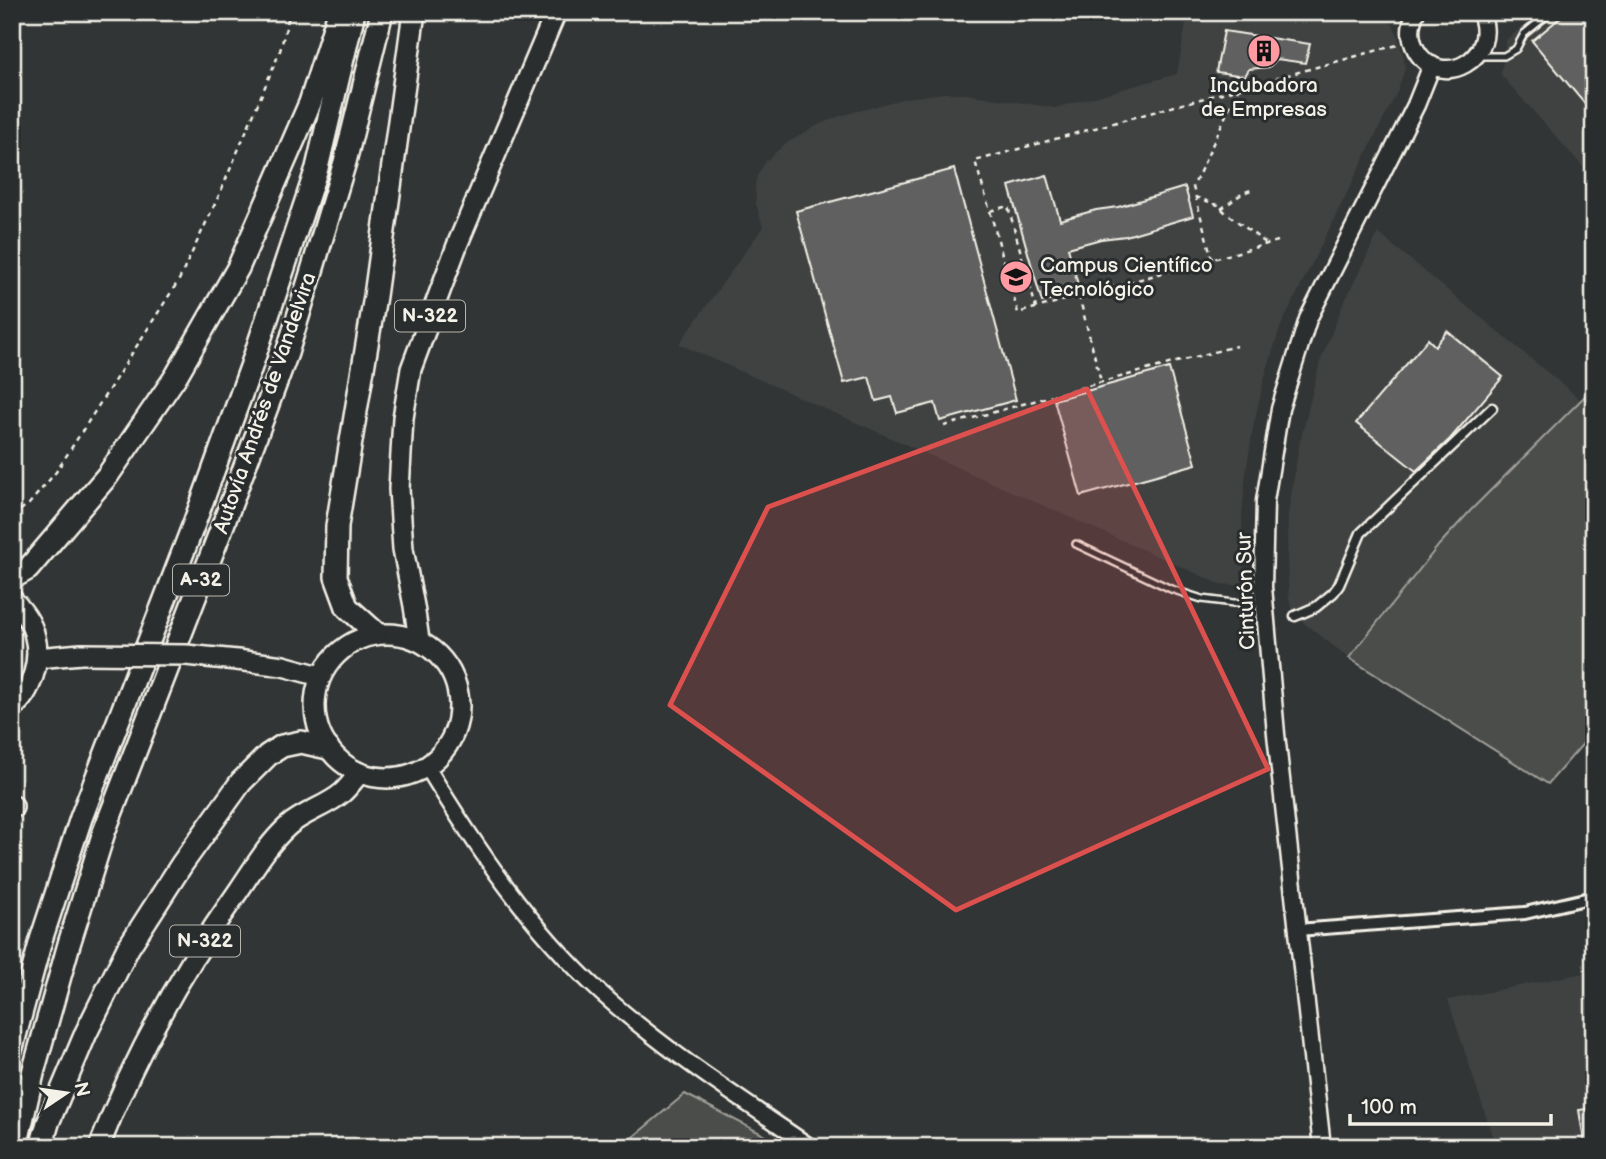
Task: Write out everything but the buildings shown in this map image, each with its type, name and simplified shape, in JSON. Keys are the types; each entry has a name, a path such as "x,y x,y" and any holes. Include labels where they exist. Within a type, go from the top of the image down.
{"highway":[{"path":"12,578 27,569 108,475 176,376 237,268 310,103 339,12"},
{"name":"Autovía Andrés de Vandelvira","path":"12,1047 41,940 81,818 256,354 317,168 354,12"},
{"name":"Autovía Andrés de Vandelvira","path":"16,1147 37,1057 104,832 287,352 345,162 382,12"},
{"path":"376,634 347,607 336,577 337,526 375,296 414,12"},
{"name":"N-322","path":"419,640 403,549 399,489 403,418 411,369 458,243 556,12"},
{"path":"12,599 27,617 35,637 37,658 31,683 12,708"},
{"path":"376,634 398,634 419,640 435,650 448,665 456,682 460,701 458,721 452,739 441,755 411,775 377,778 360,773 342,763 328,748 319,732 315,695 320,676 343,648 358,639 376,634"},
{"path":"37,658 81,654 186,655 284,666 320,676"},
{"path":"41,1147 48,1123 86,1032 128,948 182,864 241,782 268,755 282,746 301,742 328,748"},
{"name":"N-322","path":"99,1147 146,1042 188,967 234,897 288,826 342,793 360,773"}],"main road":[{"path":"1416,12 1411,28 1414,47 1421,57 1432,65 1443,68 1467,64 1483,46 1485,24 1480,12"},
{"name":"Cinturón Sur","path":"1322,1147 1264,601 1265,501 1280,409 1308,319 1416,105 1432,65"}],"street":[{"path":"1295,616 1316,607 1333,593 1361,533 1492,408"},
{"path":"426,767 501,882 548,939 601,992 664,1044 811,1147"},
{"path":"1297,930 1525,913 1594,897"}],"lane":[{"path":"1476,56 1504,56 1516,49 1524,34 1551,12"},
{"path":"1076,544 1171,589 1202,599 1234,603 1264,601"}],"path":[{"path":"12,516 29,504 56,472 178,280 221,191 280,51 290,12"},
{"path":"1278,241 1018,313 975,161 1404,43"},
{"path":"1212,259 1193,187 1238,89"},
{"path":"1222,209 1251,190"},
{"path":"1195,197 1218,205 1267,244"},
{"path":"990,211 1008,206 1036,308"},
{"path":"1079,296 1102,382"},
{"path":"944,426 1236,346"}],"highlighted area":[{"path":"1087,389 1268,769 956,910 670,705 768,507"}],"shaded area":[{"name":"Campus Científico Tecnológico","path":"1188,12 1381,12 1397,33 1405,68 1398,90 1280,328 1265,376 1246,472 1242,515 1244,586 1220,584 679,344 763,227 756,204 757,176 766,161 785,144 840,116 906,98 945,93 966,94 1055,108 1177,74"},
{"path":"1540,12 1594,12 1594,179 1501,75 1506,40"},
{"path":"1378,233 1581,400 1439,545 1349,658 1295,616 1289,599 1288,514 1299,446 1320,362 1342,307"},
{"path":"1594,387 1594,731 1548,784 1349,658 1439,545"},
{"path":"1594,971 1594,1147 1496,1147 1448,1000"},
{"path":"685,1094 787,1147 621,1147"}],"place":[{"name":"Incubadora de Empresas","path":"1264,51"},
{"name":"Campus Científico Tecnológico","path":"1016,277"}]}
